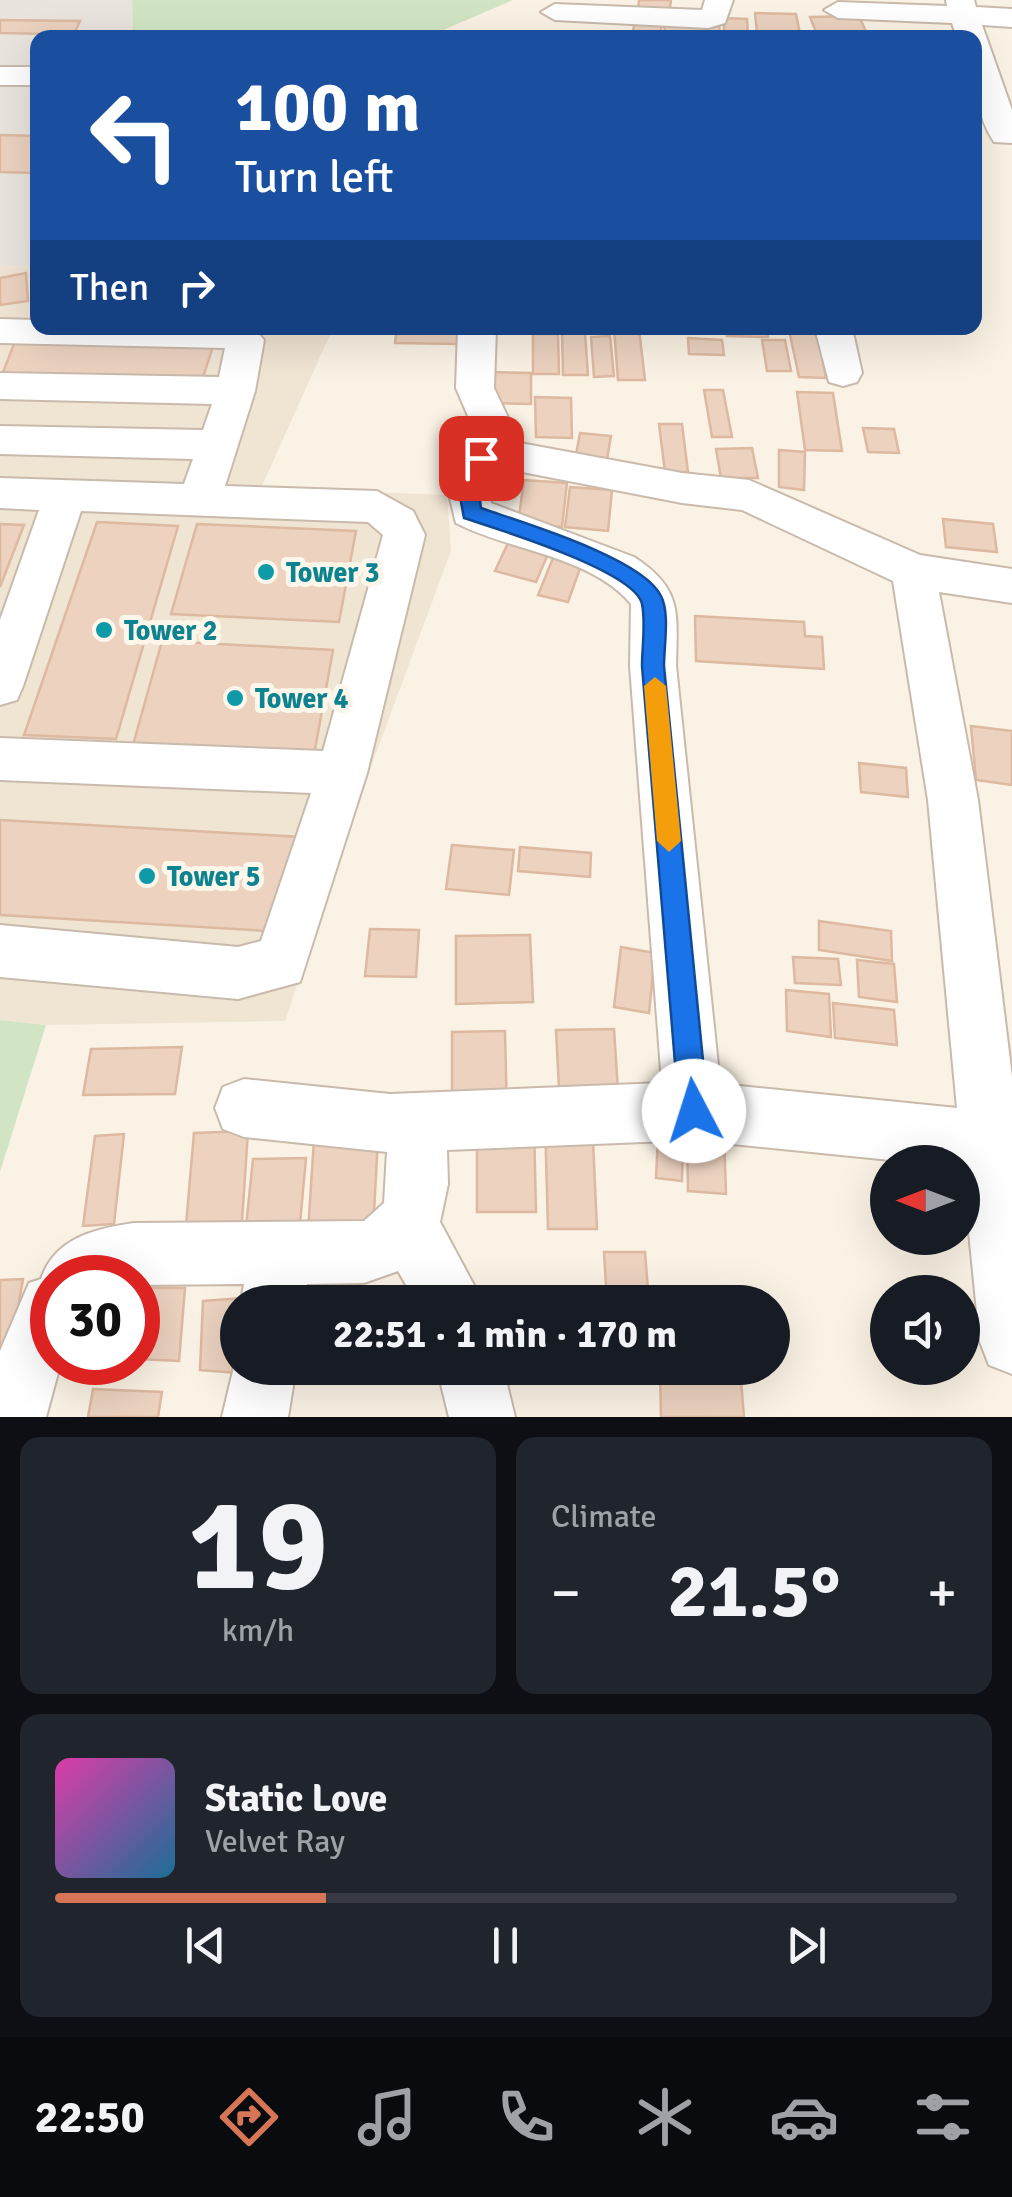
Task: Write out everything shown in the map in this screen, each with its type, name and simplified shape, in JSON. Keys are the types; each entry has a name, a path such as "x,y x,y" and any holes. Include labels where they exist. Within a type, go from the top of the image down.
{"street":[{"path":"555,12 708,19 715,17 719,0"},
{"path":"838,10 1012,18"},
{"path":"982,75 997,134"},
{"path":"0,76 30,76"},
{"path":"0,331 30,332"},
{"path":"193,335 241,336 246,340 236,391 199,502"},
{"path":"476,335 475,388 505,455 682,488 749,495 913,571 1012,586"},
{"path":"836,335 844,374"},
{"path":"0,386 236,391"},
{"path":"494,430 468,486 471,512 563,545 638,582 652,600 653,666 694,1111"},
{"path":"0,440 218,445"},
{"path":"0,494 376,507 398,522 404,535 342,773 281,963 238,974 0,951"},
{"path":"0,686 64,496"},
{"path":"913,571 953,800 1012,1342"},
{"path":"0,759 342,773"},
{"path":"244,1108 416,1122 694,1111 990,1141"},
{"path":"160,1258 277,1278 392,1247 408,1227 416,1194 416,1122"},
{"path":"408,1227 441,1285"},
{"path":"14,1417 30,1358"},
{"path":"255,1417 260,1385"},
{"path":"474,1385 482,1417"}],"shaded area":[{"path":"0,0 132,0 133,30 30,30 30,267 0,266"},
{"path":"0,266 30,267 30,335 330,335 261,488 447,495 451,551 359,799 285,1021 47,1025 0,1020"}],"green space":[{"path":"132,0 513,0 443,30 133,30"},
{"path":"0,1020 46,1025 0,1172"}],"building":[{"path":"639,0 671,0 669,14 638,12"},
{"path":"755,13 796,14 799,30 757,30"},
{"path":"859,16 865,30 815,30 810,17"},
{"path":"724,18 747,19 748,30 724,30"},
{"path":"635,19 662,21 661,30 633,30"},
{"path":"0,20 80,21 76,30 0,33"},
{"path":"664,20 719,21 720,30 665,30"},
{"path":"0,135 30,136 30,173 0,172"},
{"path":"26,273 28,301 0,305 0,278"},
{"path":"18,334 214,343 199,390 0,380"},
{"path":"396,335 459,335 458,344 395,343"},
{"path":"533,335 558,335 559,374 533,374"},
{"path":"562,335 585,335 588,375 563,375"},
{"path":"614,335 640,335 645,380 618,380"},
{"path":"790,335 818,335 826,378 799,377"},
{"path":"610,336 614,376 594,377 591,337"},
{"path":"688,338 722,340 724,355 689,354"},
{"path":"762,340 785,340 791,371 767,371"},
{"path":"488,372 531,373 531,404 492,403"},
{"path":"704,390 723,390 732,437 712,437"},
{"path":"797,392 833,393 842,451 805,450"},
{"path":"535,397 571,398 572,438 536,437"},
{"path":"659,424 682,424 688,472 665,472"},
{"path":"863,428 894,429 899,453 868,452"},
{"path":"580,433 611,436 607,459 576,455"},
{"path":"752,448 758,478 721,478 716,449"},
{"path":"779,450 805,452 804,490 779,487"},
{"path":"524,480 567,483 562,527 518,523"},
{"path":"570,487 612,490 608,531 565,527"},
{"path":"943,519 993,524 997,552 946,547"},
{"name":"Tower 2","path":"97,522 178,526 116,739 24,735"},
{"path":"0,524 24,525 0,587"},
{"name":"Tower 3","path":"197,524 356,531 339,622 171,614"},
{"path":"508,543 548,554 536,582 495,571"},
{"path":"555,553 583,560 568,602 538,595"},
{"path":"695,616 804,622 805,636 822,637 824,669 696,661"},
{"name":"Tower 4","path":"162,641 333,650 314,755 133,745"},
{"path":"971,726 1012,731 1012,785 976,780"},
{"path":"859,763 906,768 908,797 861,792"},
{"name":"Tower 5","path":"0,820 301,837 284,932 0,915"},
{"path":"452,845 514,850 509,895 446,889"},
{"path":"520,847 591,853 590,877 518,871"},
{"path":"819,921 891,931 892,961 819,950"},
{"path":"370,929 419,930 416,977 365,976"},
{"path":"530,935 533,1002 456,1004 456,936"},
{"path":"621,947 655,953 649,1013 614,1007"},
{"path":"793,957 838,959 841,985 795,983"},
{"path":"857,960 894,964 897,1002 859,997"},
{"path":"786,990 829,994 831,1037 787,1031"},
{"path":"833,1003 894,1010 897,1045 835,1038"},
{"path":"614,1029 619,1106 560,1108 556,1030"},
{"path":"505,1031 507,1115 452,1116 452,1032"},
{"path":"182,1047 175,1094 83,1095 91,1049"},
{"path":"592,1119 597,1229 548,1229 545,1120"},
{"path":"477,1123 534,1123 536,1212 477,1212"},
{"path":"248,1131 242,1222 186,1225 194,1133"},
{"path":"687,1132 724,1135 726,1194 688,1191"},
{"path":"124,1134 114,1224 83,1226 95,1136"},
{"path":"658,1136 683,1138 682,1181 656,1178"},
{"path":"378,1138 373,1231 308,1232 314,1139"},
{"path":"306,1158 299,1235 245,1236 253,1159"},
{"path":"604,1252 645,1252 648,1285 606,1285"},
{"path":"23,1279 6,1375 0,1375 0,1280"},
{"path":"160,1288 185,1288 179,1361 160,1360"},
{"path":"220,1300 220,1372 200,1370 203,1301"},
{"path":"660,1385 741,1385 744,1417 661,1417"},
{"path":"93,1389 162,1392 158,1417 88,1417"}],"slow traffic":[{"path":"655,686 669,841"}],"place":[{"name":"Tower 3","path":"266,572"},
{"name":"Tower 2","path":"104,630"},
{"name":"Tower 4","path":"235,698"},
{"name":"Tower 5","path":"147,876"}],"route":[{"path":"481,458 468,486 471,512 563,545 638,582 652,600 653,666 694,1111"}]}
